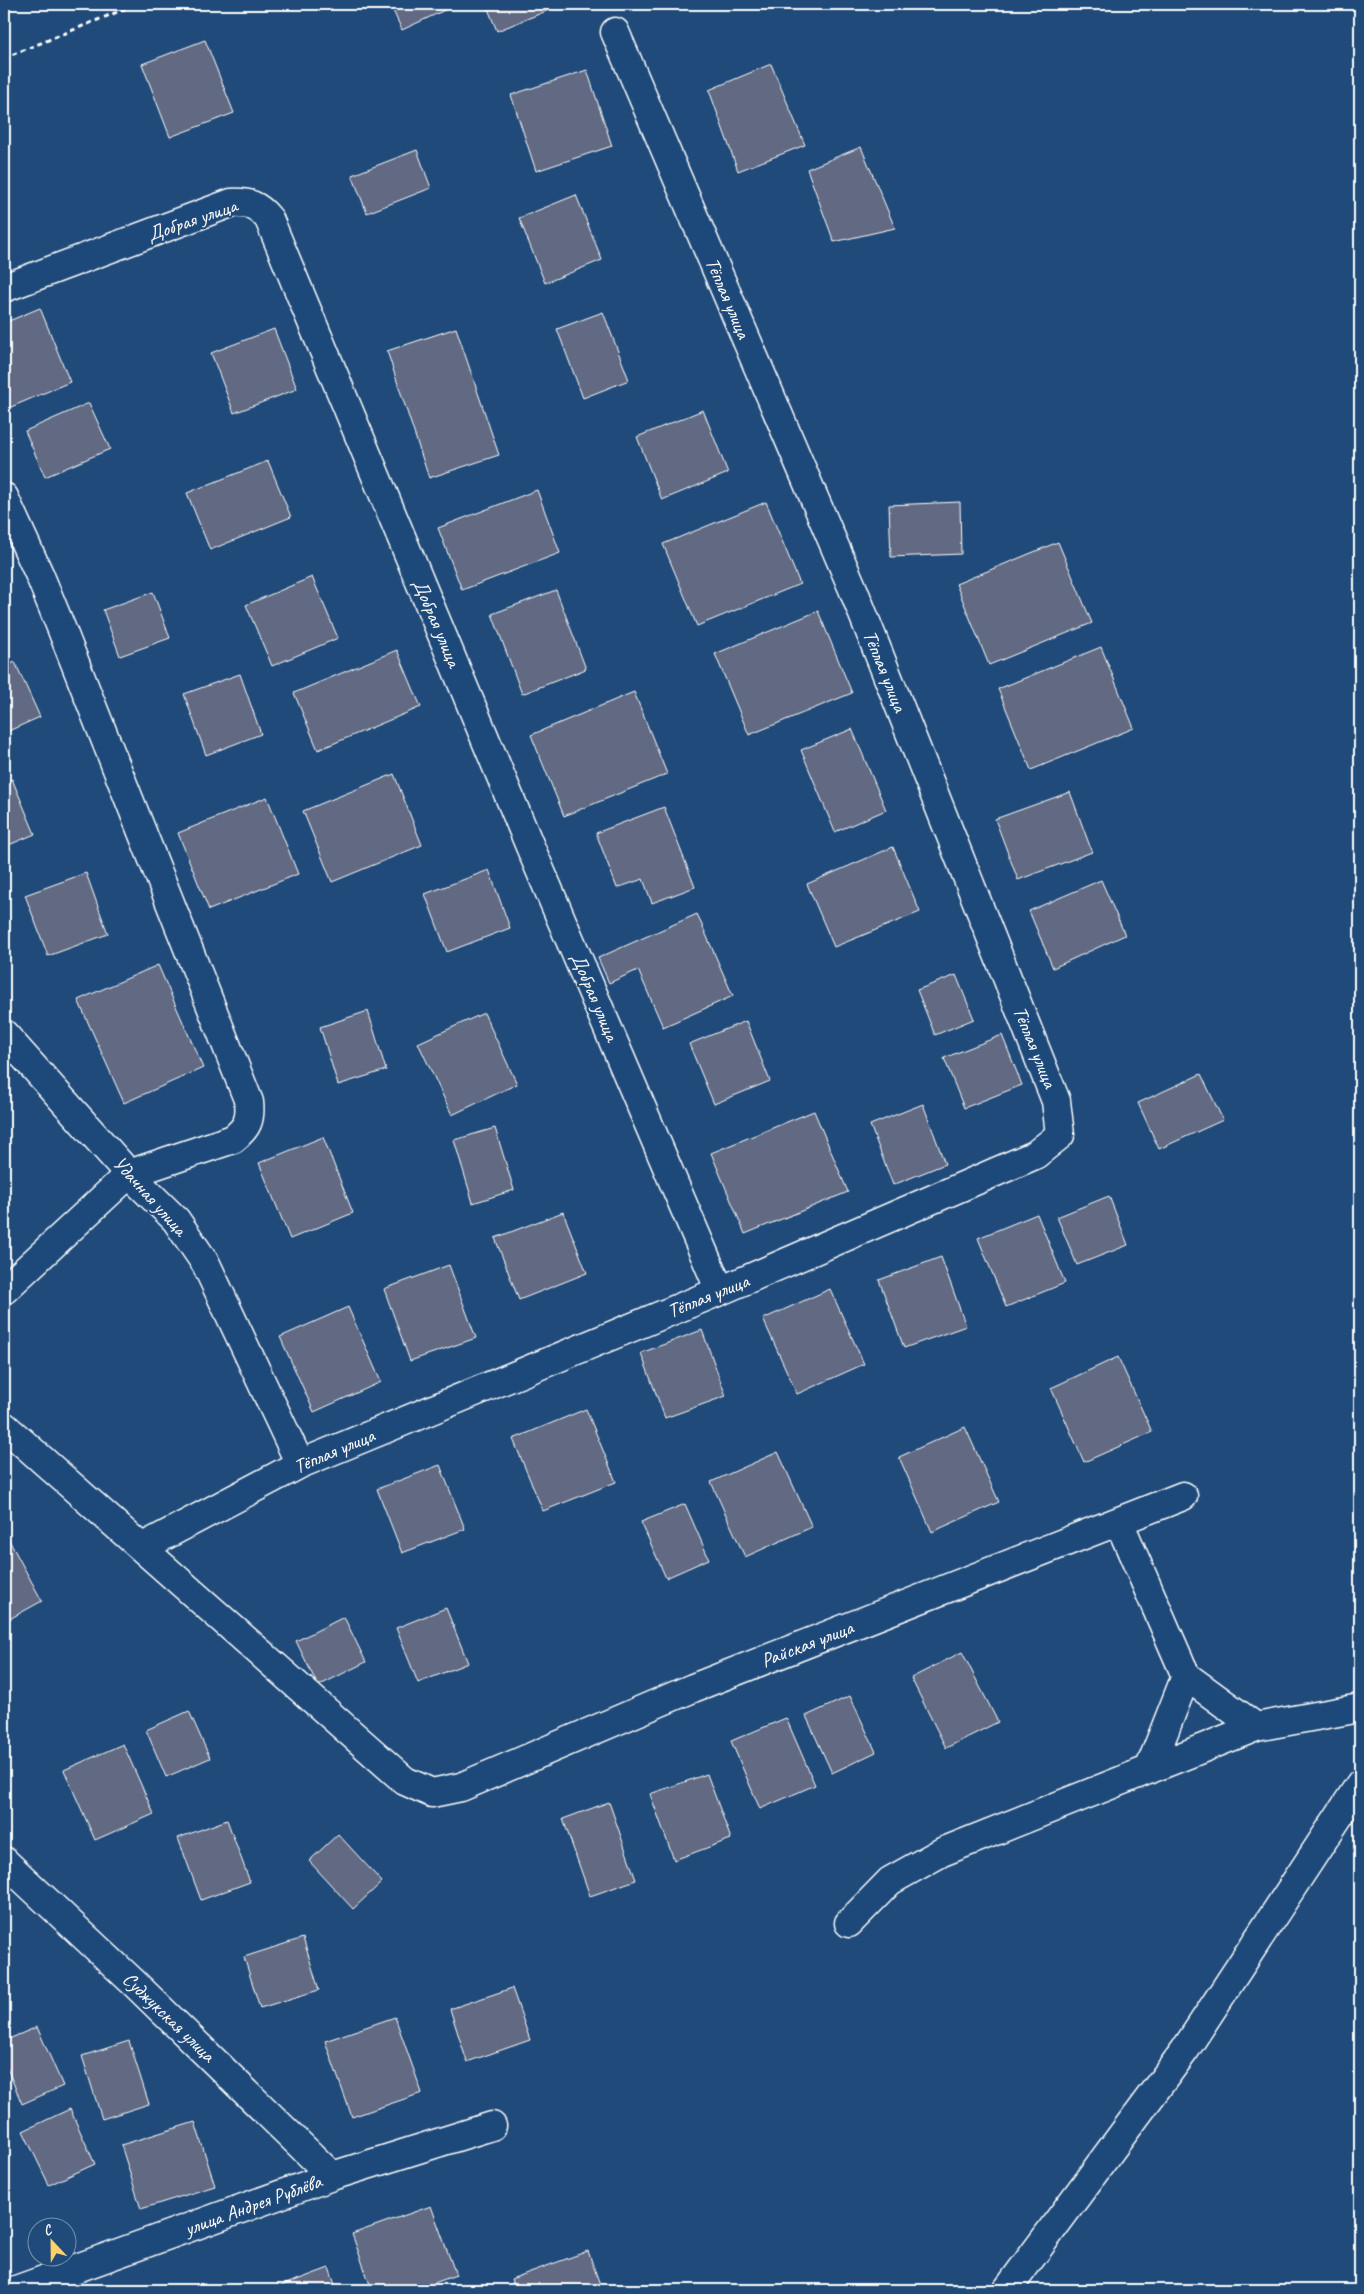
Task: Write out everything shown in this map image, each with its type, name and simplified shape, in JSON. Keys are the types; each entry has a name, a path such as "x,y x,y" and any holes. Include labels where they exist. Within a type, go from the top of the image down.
{"street":[{"name":"Тёплая улица","path":"143,1547 300,1464 720,1291 1035,1156 1060,1135 1056,1100 853,589 615,32"},
{"name":"Добрая улица","path":"4,288 231,203 246,202 260,208 269,219 529,844 720,1291"},
{"path":"4,497 47,592 249,1102 250,1117 245,1130 233,1140 129,1174 4,1290"},
{"name":"Удачная улица","path":"4,1034 129,1174 176,1220 206,1264 300,1464"},
{"path":"4,1426 143,1547"},
{"name":"Райская улица","path":"143,1547 405,1781 432,1793 461,1787 693,1688 1183,1496"},
{"path":"1119,1522 1186,1676 1256,1727"},
{"path":"1149,1770 1186,1676"},
{"path":"849,1923 890,1881 942,1852 1256,1727 1360,1708"},
{"path":"1007,2290 1185,2050 1360,1784"},
{"name":"Суджукская улица","path":"4,1861 134,1983 332,2176"},
{"name":"улица Андрея Рублёва","path":"16,2290 332,2176 492,2126"}],"path":[{"path":"4,58 137,4"}],"building":[{"path":"390,4 444,4 447,9 402,30"},
{"path":"486,4 546,4 549,10 497,31"},
{"path":"205,40 234,113 170,137 142,64"},
{"path":"771,64 805,145 738,171 709,90"},
{"path":"587,70 612,146 536,171 511,95"},
{"path":"861,147 895,228 834,242 807,169"},
{"path":"417,150 431,188 367,213 352,175"},
{"path":"576,195 602,260 545,283 519,218"},
{"path":"40,308 70,382 4,410 4,323"},
{"path":"603,312 629,380 583,398 557,329"},
{"path":"456,328 499,455 429,478 387,351"},
{"path":"274,329 297,389 234,413 211,353"},
{"path":"89,403 110,449 45,477 25,431"},
{"path":"703,410 728,473 662,500 637,437"},
{"path":"268,461 291,517 210,550 187,493"},
{"path":"537,490 560,553 462,590 438,528"},
{"path":"766,502 800,584 697,626 663,544"},
{"path":"960,502 961,554 891,557 889,505"},
{"path":"1058,542 1092,623 989,665 956,584"},
{"path":"312,577 338,638 272,666 246,605"},
{"path":"556,590 586,669 522,694 492,614"},
{"path":"153,592 170,638 120,656 103,610"},
{"path":"818,611 852,693 749,735 715,654"},
{"path":"1101,647 1134,728 1031,770 998,689"},
{"path":"397,650 421,707 318,750 294,693"},
{"path":"15,662 40,717 4,733 4,667"},
{"path":"240,674 261,734 206,755 184,694"},
{"path":"634,692 667,774 564,816 531,735"},
{"path":"852,729 886,810 835,832 801,750"},
{"path":"394,774 422,845 332,882 303,811"},
{"path":"12,779 35,834 4,847 4,782"},
{"path":"1070,792 1092,852 1018,880 995,819"},
{"path":"267,797 298,874 209,910 178,833"},
{"path":"664,807 695,887 652,903 643,879 617,888 596,833"},
{"path":"893,847 920,912 834,947 807,884"},
{"path":"489,870 510,928 447,952 425,894"},
{"path":"86,873 108,934 48,956 25,895"},
{"path":"1101,880 1125,935 1053,968 1029,911"},
{"path":"697,914 733,996 663,1027 638,970 609,983 598,958"},
{"path":"158,965 203,1068 124,1103 78,1000"},
{"path":"956,975 974,1019 935,1035 917,990"},
{"path":"368,1011 386,1070 338,1085 320,1027"},
{"path":"484,1013 517,1084 452,1115 418,1043"},
{"path":"746,1021 770,1081 714,1104 689,1044"},
{"path":"1002,1035 1022,1085 964,1108 944,1058"},
{"path":"1201,1074 1223,1120 1159,1149 1138,1103"},
{"path":"923,1104 945,1164 893,1185 870,1125"},
{"path":"814,1111 848,1192 745,1234 711,1153"},
{"path":"495,1128 514,1190 473,1203 454,1140"},
{"path":"323,1137 353,1213 290,1239 259,1163"},
{"path":"1109,1196 1128,1245 1077,1265 1057,1217"},
{"path":"563,1212 587,1273 519,1300 495,1238"},
{"path":"1037,1214 1065,1283 1006,1307 978,1238"},
{"path":"941,1257 966,1326 904,1348 879,1280"},
{"path":"449,1265 476,1338 410,1361 384,1289"},
{"path":"830,1289 864,1364 797,1394 763,1319"},
{"path":"348,1307 381,1382 314,1412 280,1337"},
{"path":"702,1330 726,1396 665,1418 641,1353"},
{"path":"1118,1357 1152,1432 1084,1462 1051,1388"},
{"path":"586,1409 616,1482 543,1511 513,1439"},
{"path":"965,1427 999,1502 932,1532 899,1457"},
{"path":"778,1452 812,1527 745,1557 711,1482"},
{"path":"440,1465 465,1529 402,1553 377,1489"},
{"path":"685,1504 709,1559 666,1578 641,1522"},
{"path":"4,1531 42,1601 4,1622"},
{"path":"446,1608 468,1663 418,1683 396,1628"},
{"path":"344,1617 366,1662 318,1686 296,1641"},
{"path":"962,1652 998,1722 946,1748 911,1678"},
{"path":"850,1696 876,1752 832,1773 806,1716"},
{"path":"189,1711 210,1758 166,1777 146,1730"},
{"path":"786,1718 815,1785 760,1809 731,1741"},
{"path":"123,1744 154,1814 95,1840 64,1770"},
{"path":"707,1774 731,1839 674,1860 650,1794"},
{"path":"609,1802 636,1880 590,1896 563,1819"},
{"path":"227,1820 250,1882 201,1900 178,1838"},
{"path":"338,1834 382,1882 353,1909 309,1861"},
{"path":"303,1938 319,1990 260,2008 244,1957"},
{"path":"512,1988 530,2040 467,2062 450,2009"},
{"path":"395,2017 422,2093 352,2117 325,2041"},
{"path":"37,2027 63,2086 22,2104 4,2061 4,2041"},
{"path":"129,2041 149,2104 102,2119 82,2056"},
{"path":"70,2109 95,2164 49,2185 23,2131"},
{"path":"195,2122 215,2186 141,2209 121,2145"},
{"path":"431,2206 456,2275 415,2290 372,2290 352,2234"},
{"path":"588,2251 602,2290 515,2290 511,2279"},
{"path":"329,2268 337,2290 270,2290"}]}
